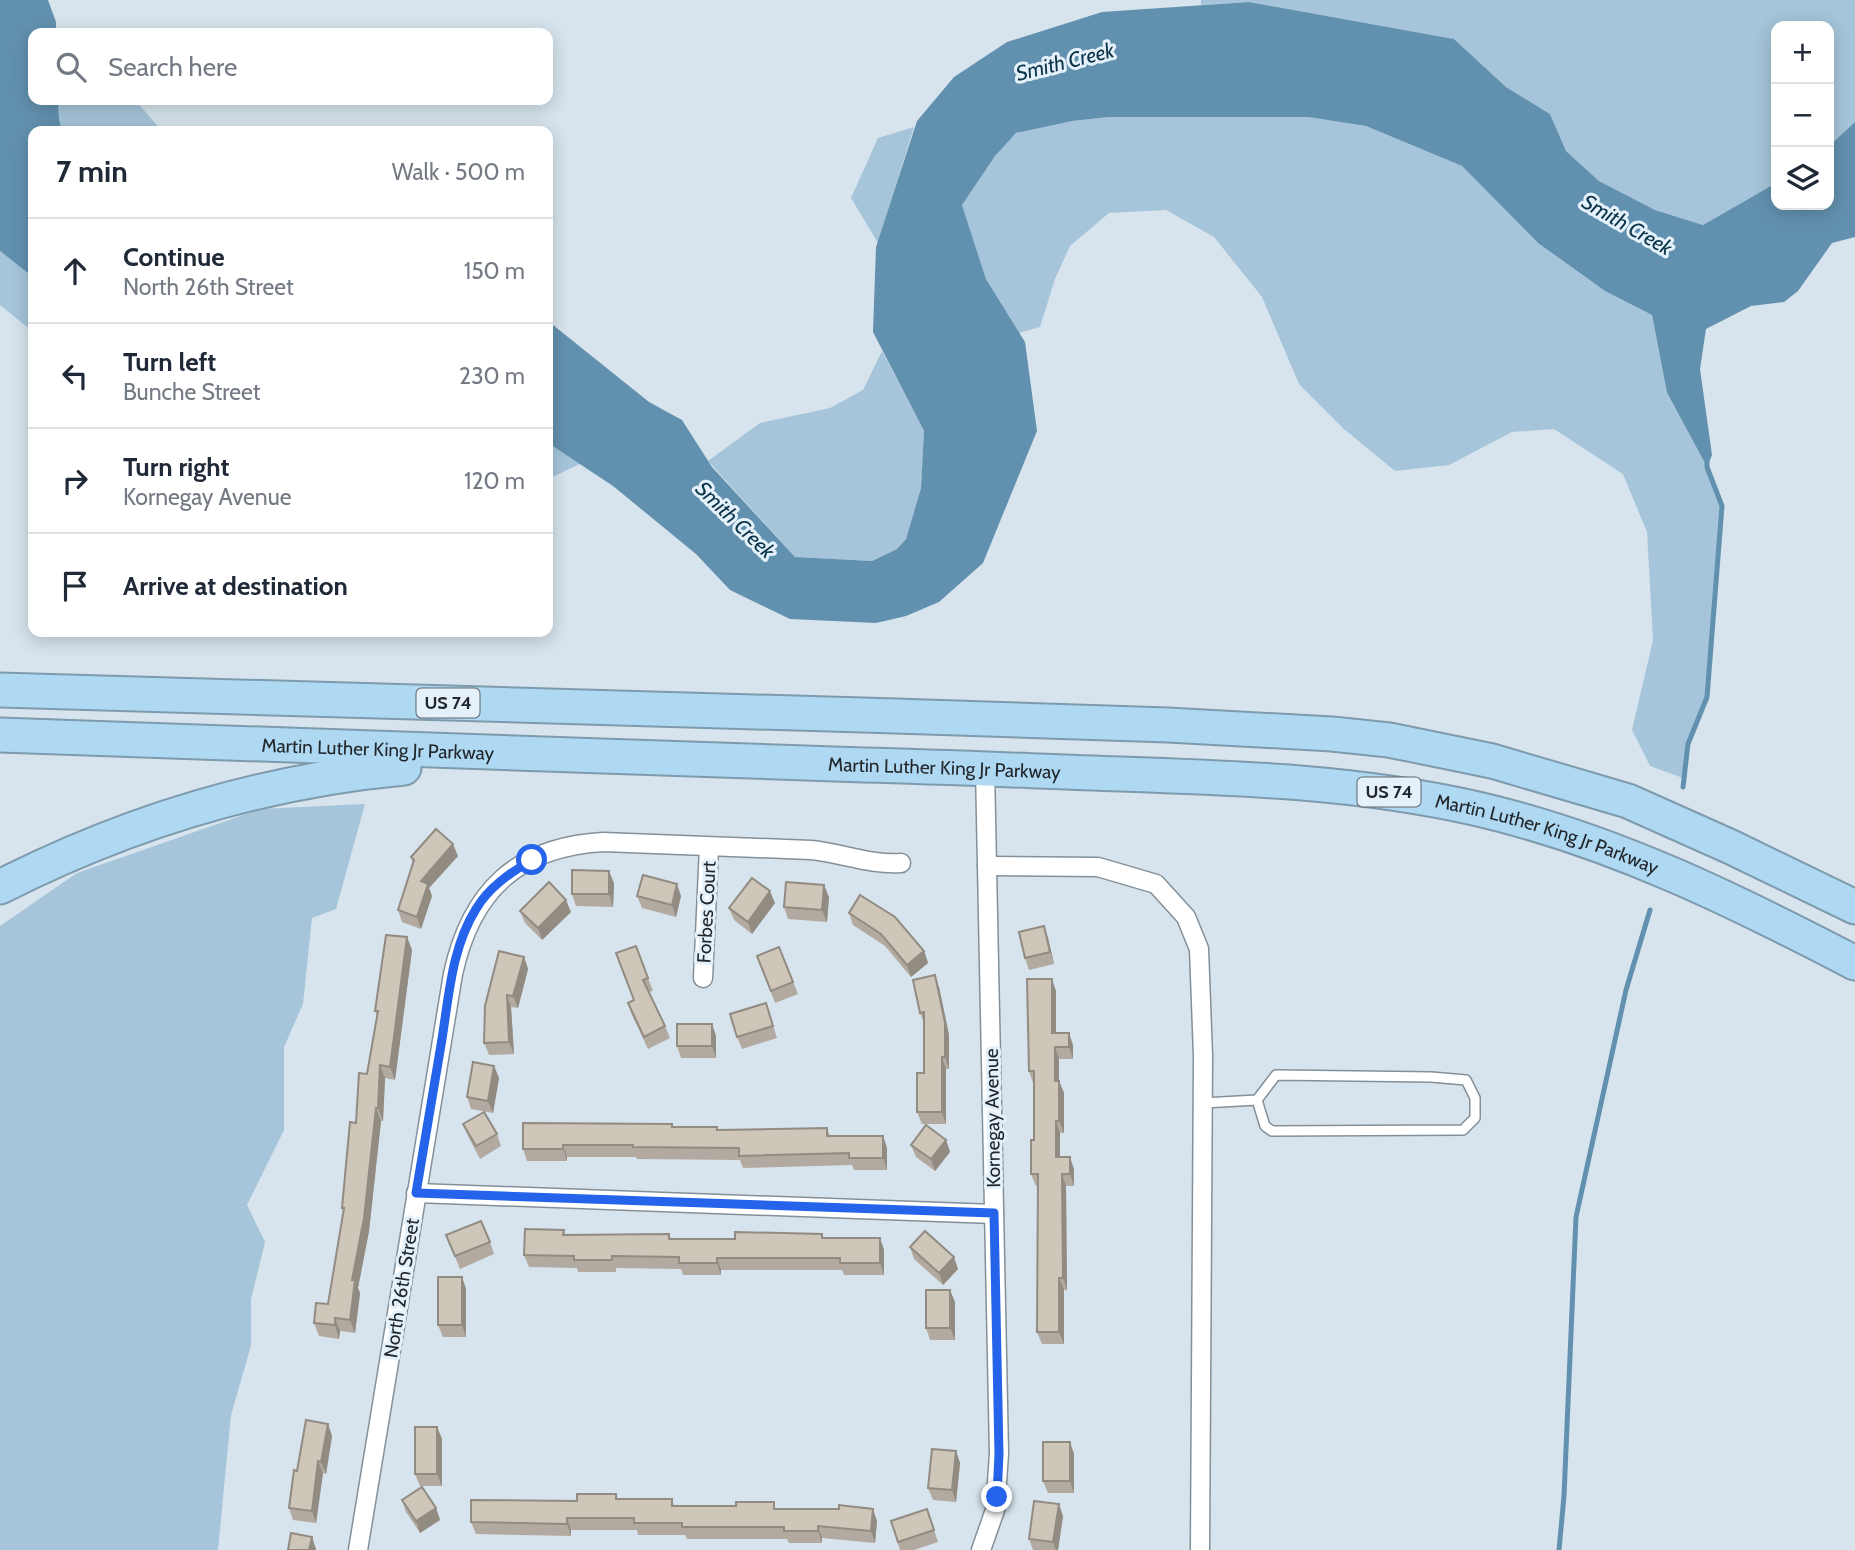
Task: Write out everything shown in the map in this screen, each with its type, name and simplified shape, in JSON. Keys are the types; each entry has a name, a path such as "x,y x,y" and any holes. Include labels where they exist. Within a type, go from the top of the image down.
{"highway":[{"name":"US 74","path":"0,690 1168,725 1332,734 1389,740 1492,761 1628,801 1855,907"},
{"name":"Martin Luther King Jr Parkway","path":"0,735 985,768 1217,777 1347,786 1478,809 1580,838 1647,863 1751,909 1855,963"},
{"path":"0,887 70,853 128,830 237,795 352,773 536,755"}],"street":[{"name":"Kornegay Avenue","path":"981,1550 995,1510 999,1454 985,768"},
{"name":"North 26th Street","path":"358,1550 416,1193 458,951 465,929 491,890 511,872 556,849 603,842 709,847"},
{"path":"709,847 811,850 874,862 901,863"},
{"name":"Forbes Court","path":"703,978 709,847"},
{"path":"987,866 1098,867 1156,884 1186,917 1199,949 1203,1103 1200,1550"},
{"path":"416,1193 994,1213"}],"lane":[{"path":"1203,1103 1257,1100 1276,1075 1431,1077 1466,1080 1475,1097 1475,1118 1463,1130 1272,1131 1265,1126 1257,1100"}],"shaded area":[{"path":"1201,0 1855,0 1855,122 1834,141 1834,21 1771,21 1771,186 1703,225 1655,210 1599,181 1566,151 1550,114 1506,87 1454,39 1249,2 1201,5"},
{"path":"58,105 139,105 158,126 61,126"},
{"path":"1109,117 1308,117 1366,126 1462,166 1538,243 1605,291 1652,315 1667,394 1707,467 1722,506 1707,697 1688,743 1683,778 1650,766 1632,730 1653,640 1647,532 1623,474 1554,429 1512,432 1449,465 1395,471 1344,429 1299,384 1262,297 1214,237 1166,210 1109,213 1070,246 1055,279 1040,327 1019,333 986,279 962,205 1011,137 1050,124"},
{"path":"914,127 878,243 851,198 878,138"},
{"path":"0,251 28,273 28,328 0,305"},
{"path":"882,351 924,431 921,488 906,539 897,549 872,561 795,557 708,461 760,423 830,408 863,390"},
{"path":"553,446 580,464 553,477"},
{"path":"365,804 336,909 312,918 303,1004 284,1047 284,1130 247,1205 265,1242 251,1299 251,1346 231,1415 218,1550 0,1550 0,926 77,873 260,809"}],"water":[{"path":"0,0 48,0 56,28 28,28 28,105 58,105 61,126 28,126 28,273 0,251"},
{"name":"Smith Creek","path":"1249,2 1454,39 1506,87 1550,114 1566,151 1599,181 1655,210 1703,225 1771,186 1771,210 1834,210 1834,141 1855,122 1855,237 1832,243 1798,291 1784,302 1751,306 1706,329 1700,369 1712,455 1707,467 1667,393 1652,315 1605,291 1538,243 1462,166 1366,126 1308,117 1109,117 1072,121 1016,133 995,156 962,205 986,279 1025,342 1037,431 983,563 939,602 906,616 876,623 790,619 730,590 696,554 613,486 553,446 553,325 649,402 682,420 712,467 795,557 872,561 897,549 906,539 921,488 924,431 873,332 876,247 917,121 954,77 1007,42 1102,12"}],"building":[{"path":"436,829 453,844 421,881 428,884 417,917 398,910 414,860 411,857"},
{"path":"572,870 609,871 609,894 572,894"},
{"path":"643,875 677,884 672,905 637,896"},
{"path":"752,878 770,891 748,922 729,908"},
{"path":"549,882 566,900 538,928 520,911"},
{"path":"786,882 824,885 822,910 784,907"},
{"path":"860,895 895,917 924,951 907,965 881,934 849,913"},
{"path":"1044,926 1050,952 1025,958 1019,932"},
{"path":"386,935 407,937 390,1067 380,1065 378,1108 364,1218 352,1280 355,1280 350,1320 335,1318 335,1325 314,1323 316,1303 328,1304 344,1208 350,1122 356,1123 359,1073 367,1074 378,1011 375,1011"},
{"path":"636,946 648,978 643,980 665,1026 644,1037 628,1003 634,1000 616,953"},
{"path":"779,947 793,982 771,991 757,956"},
{"path":"499,951 524,957 513,996 507,995 509,1042 484,1043 485,1006"},
{"path":"935,975 945,1023 942,1112 917,1112 917,1073 924,1073 924,1012 920,1013 913,980"},
{"path":"1027,979 1052,979 1052,1033 1069,1033 1069,1047 1055,1047 1055,1081 1059,1081 1056,1157 1070,1157 1070,1174 1062,1174 1063,1278 1059,1278 1059,1332 1037,1332 1038,1174 1031,1174 1034,1071 1029,1071"},
{"path":"766,1003 773,1026 737,1037 730,1014"},
{"path":"677,1024 712,1024 712,1046 677,1046"},
{"path":"473,1062 494,1066 488,1101 467,1097"},
{"path":"484,1112 497,1134 476,1146 463,1124"},
{"path":"523,1123 672,1124 672,1127 717,1127 717,1130 827,1128 827,1136 883,1136 883,1158 849,1158 849,1153 739,1156 739,1148 633,1145 563,1145 563,1149 523,1149"},
{"path":"926,1125 946,1140 931,1159 911,1145"},
{"path":"481,1221 490,1242 455,1256 446,1235"},
{"path":"525,1229 564,1230 563,1235 669,1234 669,1239 735,1239 735,1232 822,1234 822,1238 880,1238 880,1263 840,1263 840,1258 717,1258 717,1263 679,1263 679,1257 612,1256 612,1260 574,1260 574,1256 524,1255"},
{"path":"925,1231 954,1257 939,1273 910,1247"},
{"path":"438,1277 462,1277 462,1325 438,1325"},
{"path":"926,1290 950,1290 950,1328 926,1328"},
{"path":"306,1420 328,1424 321,1462 318,1461 312,1511 289,1508 294,1470 297,1471"},
{"path":"415,1427 437,1427 437,1474 415,1474"},
{"path":"1043,1442 1070,1442 1070,1481 1043,1481"},
{"path":"932,1449 956,1451 952,1490 928,1488"},
{"path":"422,1487 436,1508 416,1521 402,1500"},
{"path":"577,1494 616,1494 616,1499 672,1499 672,1506 736,1506 736,1502 774,1502 774,1509 839,1509 839,1505 873,1509 871,1531 818,1526 818,1531 784,1531 784,1527 682,1527 682,1523 634,1523 634,1518 567,1518 567,1524 471,1522 471,1500 577,1501"},
{"path":"1034,1501 1059,1504 1053,1542 1029,1539"},
{"path":"927,1509 934,1530 898,1542 891,1521"},
{"path":"291,1533 312,1537 309,1550 288,1550"}],"waterway":[{"path":"1683,787 1688,744 1707,697 1722,506 1707,467 1707,460"},
{"path":"1559,1550 1564,1496 1576,1217 1626,990 1650,910"}],"route":[{"path":"532,860 511,872 491,890 465,929 453,974 416,1193 994,1213 999,1454 997,1497"}]}
